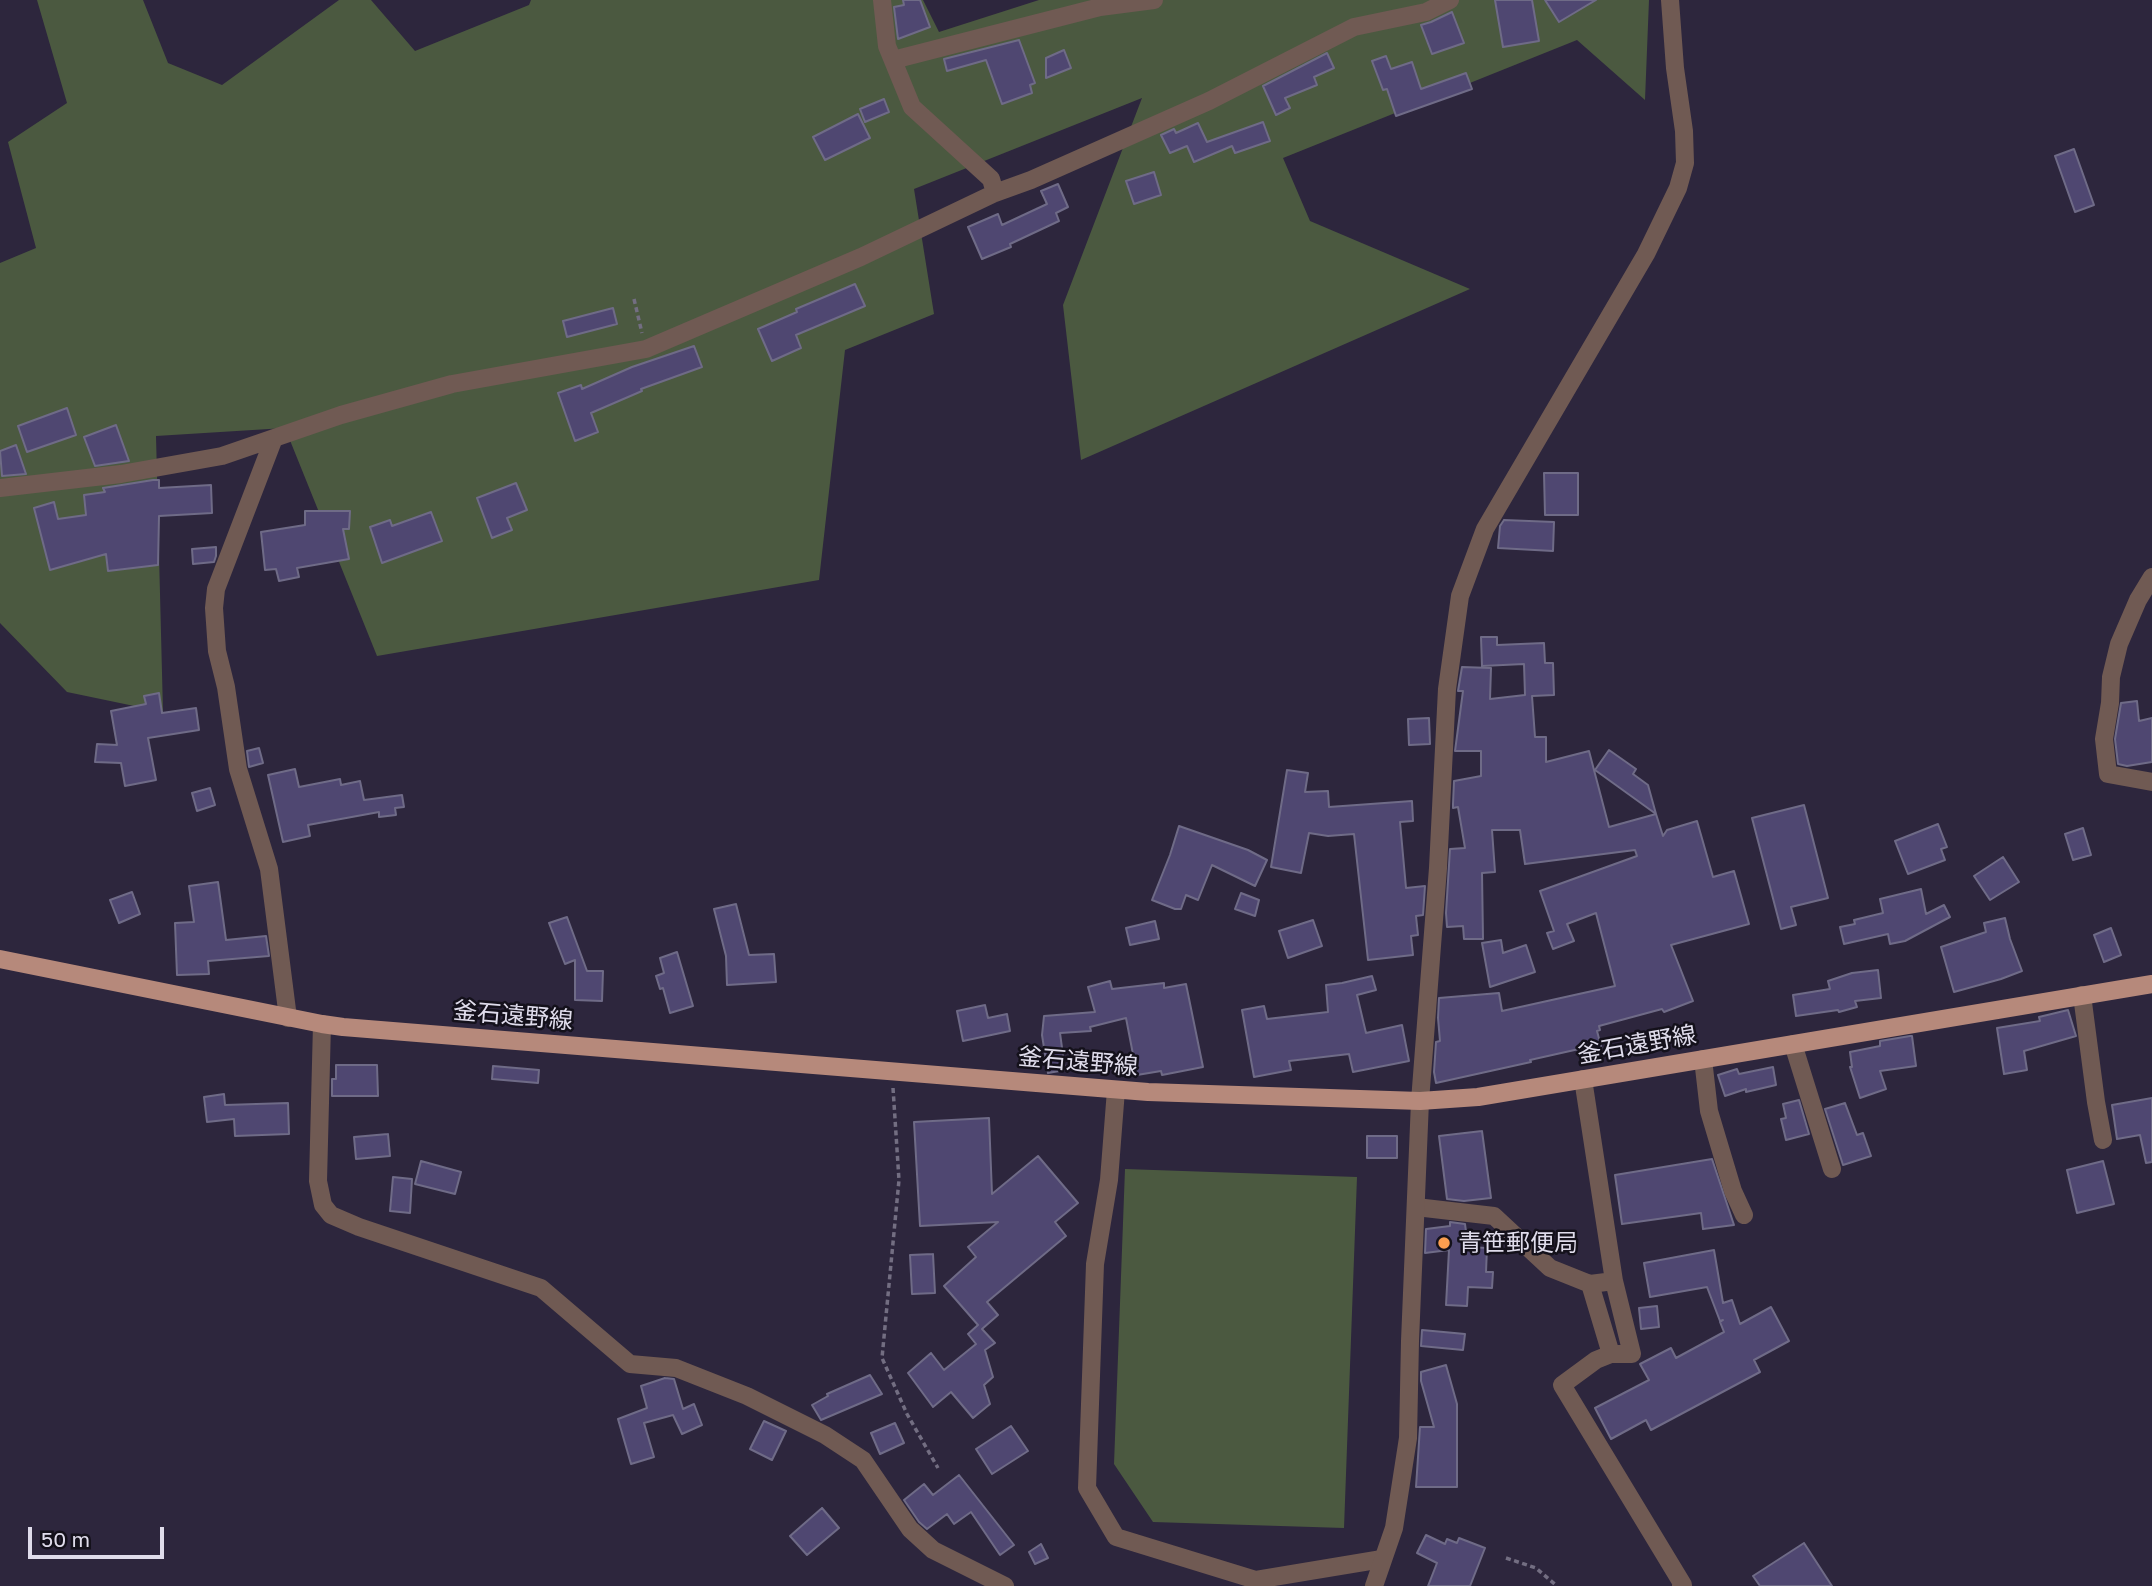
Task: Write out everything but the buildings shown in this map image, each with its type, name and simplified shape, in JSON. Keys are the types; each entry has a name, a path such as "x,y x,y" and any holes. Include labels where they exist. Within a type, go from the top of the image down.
{"main road":[{"name":"釜石遠野線","path":"0,959 322,1024 1116,1090 1420,1101 1478,1097 2152,984"}],"street":[{"path":"881,0 887,46 912,107 991,179 995,193"},
{"path":"893,60 1100,6 1154,0"},
{"path":"0,488 83,480 222,456 341,415 452,384 646,349 1209,101 1354,27 1426,12 1450,0"},
{"path":"1374,1586 1394,1528 1408,1438 1420,1101 1438,868 1447,689 1460,596 1485,529 1646,254 1678,188 1685,163 1684,131 1675,68 1670,0"},
{"path":"274,438 216,589 214,608 217,651 226,687 238,769 269,869 288,1018"},
{"path":"2152,577 2138,600 2119,644 2111,677 2104,739 2108,774 2152,782"},
{"path":"2082,995 2103,1140"},
{"path":"322,1024 318,1181 323,1205 331,1215 541,1289 630,1364 676,1368 747,1396 825,1435 863,1460 910,1529 933,1550 1005,1586"},
{"path":"1793,1044 1832,1169"},
{"path":"1703,1059 1709,1111 1732,1191 1744,1215"},
{"path":"1583,1079 1614,1281 1632,1354 1611,1354 1596,1360 1562,1385 1683,1584 1681,1586"},
{"path":"1116,1090 1109,1180 1095,1264 1087,1488 1116,1537 1256,1580 1382,1559"},
{"path":"1416,1207 1494,1216 1550,1268 1590,1284 1614,1281"},
{"path":"1590,1284 1611,1354"}],"path":[{"path":"635,299 646,349"},
{"path":"892,1072 899,1180 882,1358 906,1414 938,1468"},
{"path":"1506,1558 1536,1568 1557,1586"}],"green space":[{"path":"37,0 143,0 168,63 222,85 339,0 371,0 415,51 529,5 531,0 923,0 939,32 1039,0 1649,0 1645,100 1577,40 1283,158 1310,221 1470,289 1081,460 1063,305 1142,98 914,189 934,314 845,350 819,580 377,656 285,428 156,436 163,712 67,692 0,623 0,263 36,248 8,142 67,103"},
{"path":"1125,1169 1357,1177 1344,1528 1153,1522 1114,1464"}],"place":[{"name":"青笹郵便局","path":"1444,1243"}]}
